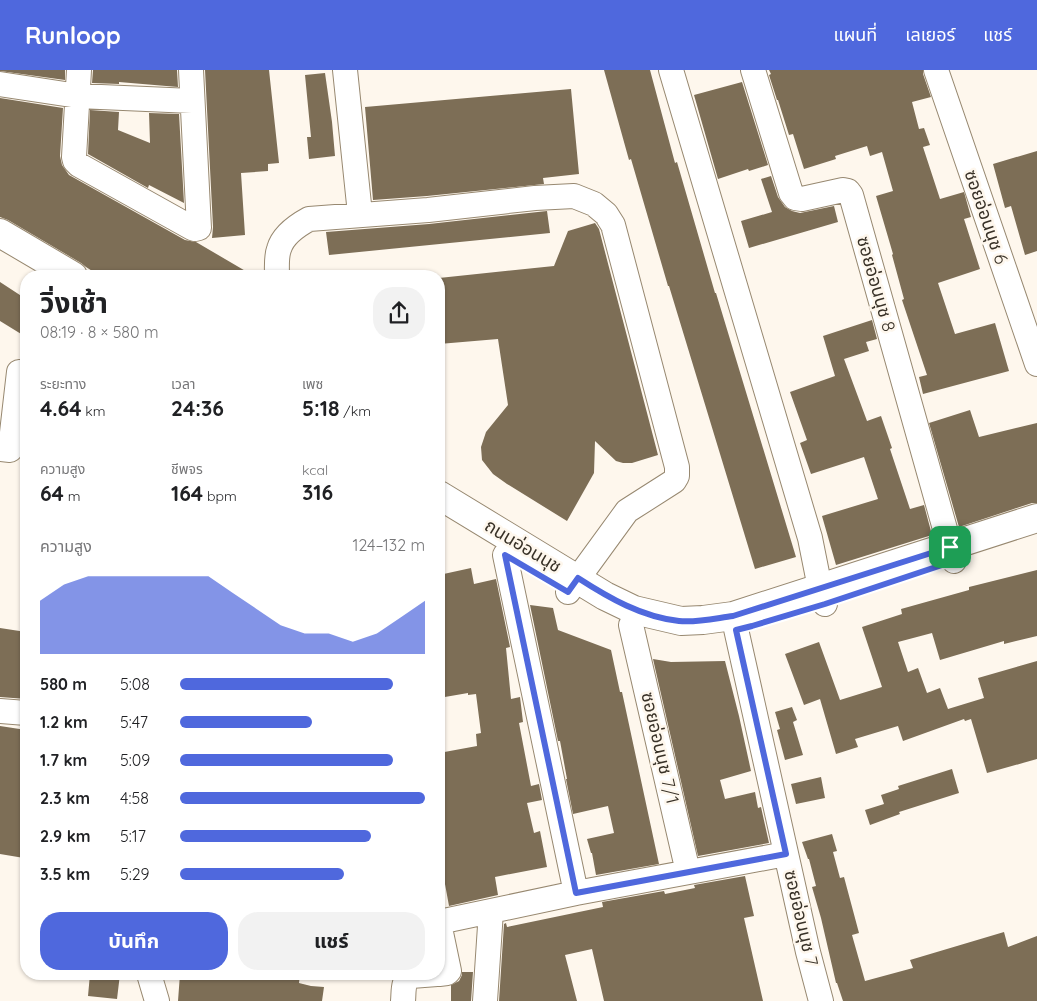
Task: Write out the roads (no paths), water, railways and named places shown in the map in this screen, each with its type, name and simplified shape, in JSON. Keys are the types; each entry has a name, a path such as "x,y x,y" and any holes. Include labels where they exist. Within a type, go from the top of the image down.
{"main road":[{"path":"0,233 63,270"},
{"path":"0,250 34,270"},
{"name":"ถนนอ่อนนุช","path":"445,499 573,585 599,610 631,625 664,634 680,636 695,636 752,626 823,596 952,554 1037,518"},
{"name":"ถนนอ่อนนุช","path":"445,519 505,555 573,585 605,596 634,610 681,622 733,616 823,596"},
{"name":"ถนนอ่อนนุช","path":"952,554 1037,535"}],"street":[{"path":"79,70 75,161 195,229 199,228 191,70"},
{"path":"345,70 360,214"},
{"path":"671,70 810,538 823,596"},
{"name":"ซอยอ่อนนุช 8","path":"753,70 791,193 795,198 802,199 843,190 852,195 952,554"},
{"name":"ซอยอ่อนนุช 6","path":"936,70 1037,364"},
{"path":"0,84 78,96 192,101"},
{"path":"277,270 279,247 297,225 309,219 574,196 594,204 606,214 612,225 677,468 677,476 674,481 627,511 573,585"},
{"path":"0,449 10,450 20,372"},
{"path":"505,555 576,893"},
{"name":"ซอยอ่อนนุช 7/1","path":"631,625 688,872"},
{"name":"ซอยอ่อนนุช 7","path":"736,630 821,1001"},
{"path":"0,711 20,713"},
{"path":"445,927 491,911 576,893 786,854"},
{"path":"485,1001 491,911"},
{"path":"445,954 449,970 445,973"},
{"path":"150,980 157,1001"},
{"path":"403,1001 406,980"}]}
